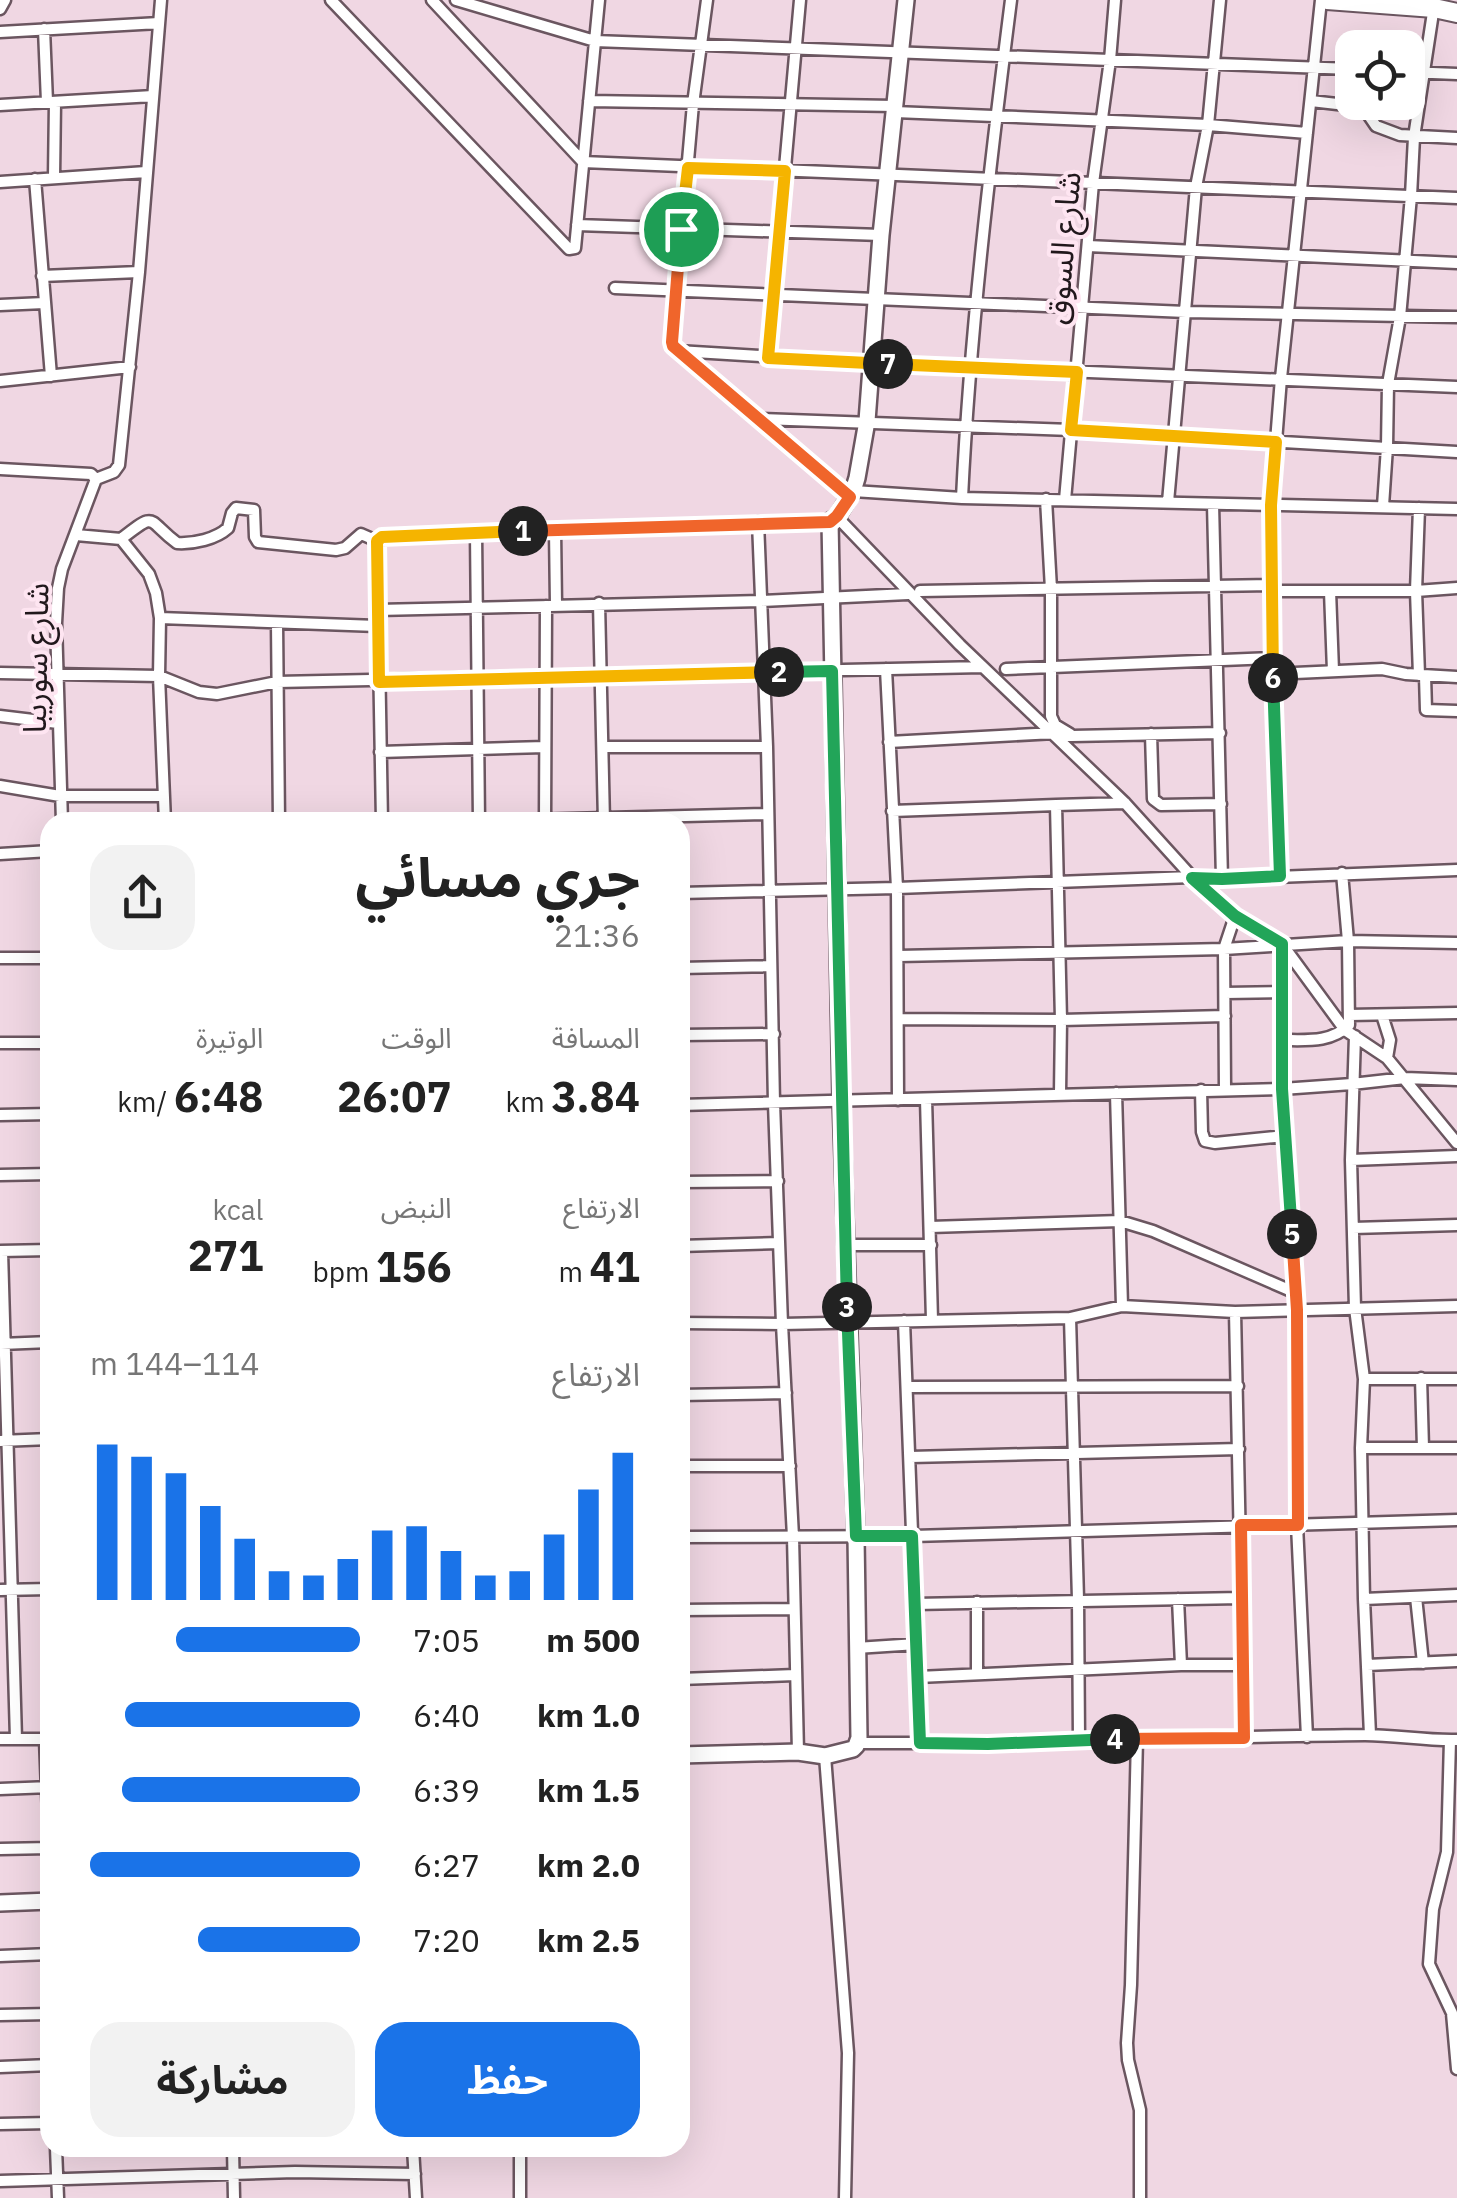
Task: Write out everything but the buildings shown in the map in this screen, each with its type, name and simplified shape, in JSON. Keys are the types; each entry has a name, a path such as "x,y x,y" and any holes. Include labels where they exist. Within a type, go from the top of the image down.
{"main road":[{"path":"1324,0 1434,4 1457,13"}],"street":[{"path":"0,9 4,0"},
{"path":"0,381 130,367 161,0"},
{"path":"331,0 569,249 575,248 598,0"},
{"path":"432,0 583,162 1457,198"},
{"path":"456,0 595,41 1335,68"},
{"path":"707,0 693,104 672,342 851,494 1457,509"},
{"path":"768,358 800,0"},
{"path":"858,1743 856,1536 830,598 834,519 851,494 867,421 881,235 906,0"},
{"path":"962,498 976,301 1010,0"},
{"name":"شارع السوق","path":"1065,500 1093,184 1115,0"},
{"path":"1168,502 1196,188 1208,126 1220,0"},
{"path":"1280,876 1272,674 1271,505 1287,314 1324,0"},
{"path":"1425,56 1434,4"},
{"path":"0,32 160,23"},
{"path":"44,29 54,178"},
{"path":"1425,73 1457,74"},
{"path":"0,105 153,96"},
{"path":"589,101 791,104 1307,133"},
{"path":"1310,101 1363,107 1380,128 1414,136 1457,138"},
{"path":"1383,506 1388,384 1400,317 1416,120"},
{"path":"0,182 146,172"},
{"path":"35,180 50,376"},
{"path":"577,225 881,235"},
{"path":"1088,246 1457,263"},
{"path":"42,276 138,272"},
{"path":"616,288 1186,312 1457,317"},
{"path":"0,305 44,303"},
{"path":"678,351 871,363 1457,387"},
{"name":"شارع سوريبا","path":"61,812 58,588 96,479 114,472 119,465 130,367"},
{"path":"759,419 1071,430 1457,452"},
{"path":"0,469 90,474 96,479"},
{"path":"1046,500 1052,721 1072,736"},
{"path":"1213,504 1222,879"},
{"path":"76,535 121,539 148,521 158,524 177,543 188,543 217,536 228,528 236,508 254,510 254,537 261,544 340,550 361,534 377,541"},
{"path":"1419,508 1416,591 1426,710 1457,712"},
{"path":"377,541 382,537 834,519 914,592 984,667 1125,803 1192,878 1235,916 1282,944 1350,1033 1387,1058 1457,1144"},
{"path":"758,522 798,1752"},
{"path":"545,812 545,677 555,530"},
{"path":"476,533 478,812"},
{"path":"121,539 153,582 160,618 164,812"},
{"path":"377,541 382,812"},
{"path":"377,610 1051,589 1457,588"},
{"path":"1330,590 1333,671"},
{"path":"600,603 604,812"},
{"path":"160,618 378,626"},
{"path":"277,624 279,812"},
{"path":"1006,669 1272,658"},
{"path":"0,673 159,676 199,692 217,694 277,682 984,667"},
{"path":"886,669 897,888 898,1100"},
{"path":"1272,674 1382,669 1457,677"},
{"path":"0,716 58,723"},
{"path":"889,742 1055,734 1220,734"},
{"path":"1151,734 1156,803 1221,804"},
{"path":"380,752 545,747"},
{"path":"604,747 766,747"},
{"path":"0,786 60,796 164,796"},
{"path":"892,811 1125,803"},
{"path":"1056,806 1060,1094"},
{"path":"690,817 768,814"},
{"path":"0,854 40,852"},
{"path":"690,893 1457,870"},
{"path":"1342,873 1348,941 1355,1308 1364,1379 1361,1448 1370,1735"},
{"path":"1225,1089 1224,949 1235,916"},
{"path":"898,956 1224,949 1348,941 1457,943"},
{"path":"1282,944 1282,1089 1297,1310 1298,1525 1306,1736"},
{"path":"0,958 40,958"},
{"path":"690,968 771,966"},
{"path":"1225,993 1282,992"},
{"path":"1349,1016 1457,1014"},
{"path":"1382,1015 1390,1040 1387,1058"},
{"path":"898,1019 1225,1016"},
{"path":"1282,1040 1314,1040 1350,1033"},
{"path":"690,1035 774,1034"},
{"path":"0,1044 40,1043"},
{"path":"690,1105 1282,1089 1404,1078 1457,1080"},
{"path":"1201,1090 1205,1142 1285,1136"},
{"path":"1116,1092 1122,1306"},
{"path":"926,1098 932,1320"},
{"path":"0,1115 40,1114"},
{"path":"1351,1160 1457,1156"},
{"path":"0,1175 40,1174"},
{"path":"690,1182 778,1180"},
{"path":"930,1227 1120,1221 1168,1237 1296,1293"},
{"path":"1353,1228 1457,1225"},
{"path":"690,1246 780,1243"},
{"path":"846,1244 930,1245"},
{"path":"16,1739 5,1590 1,1251 40,1250"},
{"path":"690,1323 1070,1318 1122,1306 1235,1312 1457,1306"},
{"path":"1235,1312 1244,1738"},
{"path":"1070,1318 1080,1740"},
{"path":"904,1321 920,1743"},
{"path":"2,1344 40,1342"},
{"path":"1422,1378 1423,1448"},
{"path":"1364,1379 1457,1379"},
{"path":"907,1387 1238,1386"},
{"path":"690,1394 786,1393"},
{"path":"4,1441 40,1440"},
{"path":"1361,1448 1457,1448"},
{"path":"910,1457 1239,1449"},
{"path":"690,1466 790,1466"},
{"path":"690,1537 912,1536 1457,1520"},
{"path":"5,1590 40,1590"},
{"path":"1364,1598 1457,1595"},
{"path":"1416,1597 1423,1662"},
{"path":"916,1604 1241,1598"},
{"path":"1178,1599 1181,1665"},
{"path":"976,1602 978,1674"},
{"path":"690,1610 794,1609"},
{"path":"856,1648 917,1644"},
{"path":"1367,1664 1457,1661"},
{"path":"918,1677 1243,1665"},
{"path":"690,1679 795,1674"},
{"path":"690,1755 798,1752 825,1756 852,1749 858,1743 988,1744 1370,1735 1454,1740 1448,1852 1433,1910 1430,1964 1454,2013 1457,2069"},
{"path":"0,1739 40,1739"},
{"path":"1136,1739 1131,1985 1126,2043 1140,2110 1140,2198"},
{"path":"825,1756 848,2053 845,2198"},
{"path":"0,1789 40,1787"},
{"path":"0,1849 40,1848"},
{"path":"0,1903 40,1901"},
{"path":"0,1956 40,1954"},
{"path":"0,2014 40,2014"},
{"path":"0,2067 40,2065"},
{"path":"0,2124 40,2123"},
{"path":"57,2157 58,2198"},
{"path":"233,2157 234,2198"},
{"path":"414,2157 416,2198"},
{"path":"520,2157 520,2198"},
{"path":"0,2181 234,2173 415,2174"}],"route":[{"path":"688,168 785,171 768,358 1077,372 1071,430 1276,442 1271,505 1272,674 1280,876 1192,878 1235,916 1282,944 1282,1089 1297,1310 1298,1525 1241,1525 1244,1738 920,1743 912,1536 856,1536 832,671 379,682 376,546 382,537 830,522 850,497 673,346 681,229 688,168"}]}
